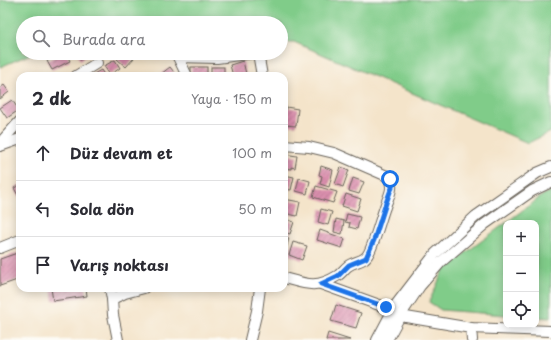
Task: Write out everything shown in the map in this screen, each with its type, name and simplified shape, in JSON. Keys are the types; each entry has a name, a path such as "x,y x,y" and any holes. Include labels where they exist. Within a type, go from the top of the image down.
{"street":[{"path":"179,60 185,72"},
{"path":"259,60 261,72"},
{"path":"82,72 97,63"},
{"path":"0,144 16,126"},
{"path":"0,144 16,140"},
{"path":"288,145 309,147 334,153 387,176 392,184 392,188 374,240 366,258 349,265 338,276 321,284"},
{"path":"387,340 397,313 435,254 476,216 537,173 551,167"},
{"path":"376,340 441,262 485,224 532,191 551,182"},
{"path":"0,248 16,242"},
{"path":"288,279 308,284 321,284 397,313 471,328 551,331"},
{"path":"111,292 118,340"},
{"path":"112,299 129,292"},
{"path":"250,340 257,311 259,292"},
{"path":"471,328 472,340"}],"green space":[{"path":"0,0 551,0 551,132 528,143 294,42 288,42 288,16 16,16 16,60 0,67"},
{"path":"551,191 551,318 539,317 539,220 510,220 543,195"},
{"path":"503,225 503,315 441,310 429,302 444,269"}],"building":[{"path":"70,60 70,61 52,70 47,61"},
{"path":"115,60 120,68 114,72 108,72 104,66"},
{"path":"118,60 132,60 126,67"},
{"path":"243,61 246,72 232,72 230,65"},
{"path":"170,67 174,72 164,72"},
{"path":"191,67 207,67 207,72 191,72"},
{"path":"211,67 224,67 224,72 211,72"},
{"path":"4,85 9,92 0,99 0,88"},
{"path":"12,100 16,106 16,112 7,118 0,108"},
{"path":"288,107 298,109 296,126 288,125"},
{"path":"288,155 297,156 295,168 291,167 291,169 288,169"},
{"path":"321,166 333,170 329,187 320,184 322,176 319,175"},
{"path":"341,167 349,170 343,187 335,184"},
{"path":"288,176 294,177 291,190 288,190"},
{"path":"299,178 310,181 307,194 296,191"},
{"path":"353,178 364,182 359,194 349,191"},
{"path":"316,186 337,192 333,203 313,197"},
{"path":"346,194 361,199 357,211 342,206"},
{"path":"288,200 300,202 297,216 288,214"},
{"path":"321,209 332,212 328,225 318,222"},
{"path":"347,214 360,217 357,229 349,227 350,223 345,222"},
{"path":"336,219 344,221 342,234 334,232"},
{"path":"288,220 294,222 290,234 288,233"},
{"path":"320,230 345,239 342,248 317,240"},
{"path":"293,242 307,246 302,260 289,255"},
{"path":"16,253 16,280 0,286 0,259"},
{"path":"52,292 86,292 87,296 53,301"},
{"path":"336,305 361,313 356,328 331,321"},
{"path":"328,333 350,340 326,340"}],"route":[{"path":"386,307 321,284 338,276 349,265 366,258 374,240 392,188 390,179"}]}
